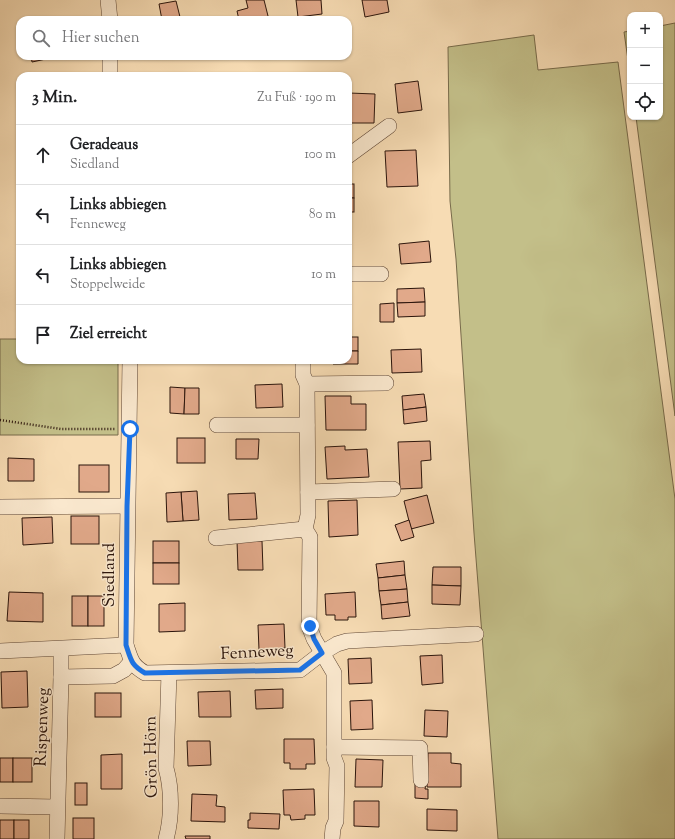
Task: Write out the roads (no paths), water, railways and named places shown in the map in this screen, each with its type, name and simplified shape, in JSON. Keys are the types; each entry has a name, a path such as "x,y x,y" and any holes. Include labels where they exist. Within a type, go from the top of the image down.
{"street":[{"path":"108,0 110,16"},
{"path":"110,60 110,72"},
{"path":"352,153 390,126"},
{"path":"352,274 381,274"},
{"name":"Siedland","path":"130,364 126,645 131,662"},
{"path":"303,364 303,375 307,384 308,515 305,529 310,537 310,626 314,639 334,673 336,821 333,828 332,839"},
{"path":"307,384 386,383"},
{"path":"217,425 307,425"},
{"path":"308,492 393,489"},
{"path":"0,507 127,506"},
{"path":"216,538 305,529"},
{"name":"Fenneweg","path":"131,662 136,668 145,673 300,670 322,653 337,644 347,641 476,634"},
{"path":"0,651 126,645"},
{"name":"Rispenweg","path":"57,839 61,649"},
{"path":"61,677 113,676 124,670 131,662"},
{"name":"Grön Hörn","path":"166,839 169,828 170,782 166,768 169,673"},
{"path":"334,747 420,748 421,780"},
{"path":"0,806 58,807"}]}
